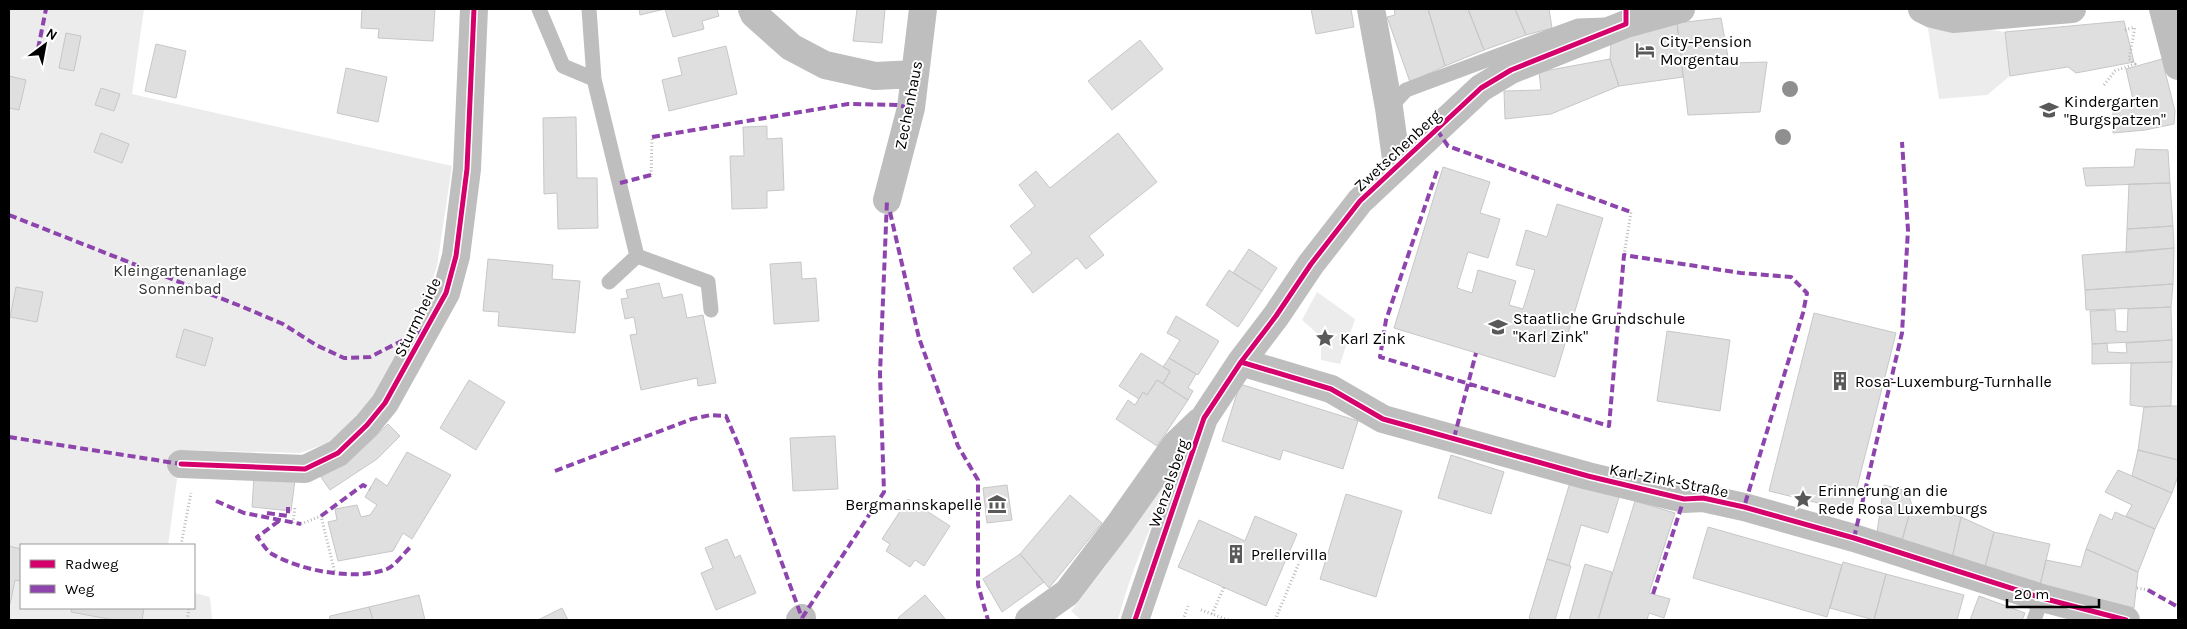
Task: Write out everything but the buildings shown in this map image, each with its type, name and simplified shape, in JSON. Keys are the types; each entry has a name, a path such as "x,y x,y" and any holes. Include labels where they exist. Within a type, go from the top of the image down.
{"street":[{"name":"Sturmheide","path":"188,465 304,469 338,453 386,404 446,293 456,256 467,169 474,9"},
{"path":"752,9 754,14 792,47 825,64 875,76 915,74"},
{"name":"Zechenhaus","path":"887,200 911,108 923,9"},
{"path":"1371,9 1389,108 1397,166"},
{"name":"Zwetschenberg","path":"1241,362 1276,316 1311,264 1360,201 1481,88 1511,70 1626,16 1681,9"},
{"path":"1922,9 1932,14 1953,19 2072,9"},
{"path":"2163,9 2178,66"},
{"name":"Wenzelsberg","path":"1135,620 1204,418 1241,362"},
{"name":"Karl-Zink-Straße","path":"1241,362 1331,389 1383,419 1588,476 1684,499 1703,498 1744,507 1854,538 2049,603 2126,620"},
{"path":"1029,620 1067,593 1118,526 1176,444 1204,418"}],"lane":[{"path":"539,9 563,66 594,79"},
{"path":"588,9 594,79 637,256"},
{"path":"1389,108 1406,90 1578,26 1626,16"},
{"path":"609,282 637,256"},
{"path":"637,256 708,282 711,310"}],"path":[{"path":"2104,85 2114,70 2135,64 2129,59 2135,27"},
{"path":"651,175 652,137"},
{"path":"1624,255 1631,212"},
{"path":"181,544 188,465"},
{"path":"293,523 295,507"},
{"path":"301,524 321,516 335,573"},
{"path":"1275,620 1304,551"},
{"path":"1212,614 1224,587"},
{"path":"2137,588 2148,590"},
{"path":"1183,620 1188,606"},
{"path":"1201,610 1228,620"}],"green space":[{"name":"Kleingartenanlage Sonnenbad","path":"9,9 144,9 132,94 452,166 437,266 422,313 377,397 356,419 328,443 300,453 181,450 168,544 20,544 20,609 195,609 195,593 210,597 212,620 9,620"},
{"path":"1969,27 2005,32 2010,76 1987,95 1939,99 1928,28"},
{"path":"1317,292 1355,319 1340,364 1321,360 1321,337 1302,320"},
{"path":"1183,452 1139,556 1118,620 1081,620 1071,611 1105,567"}],"marked path":[{"path":"38,49 46,9"},
{"path":"652,137 848,104 897,105 911,108"},
{"path":"1437,130 1448,146 1631,212"},
{"path":"1854,538 1902,333 1908,230 1902,142"},
{"path":"1437,171 1386,320 1380,357 1609,426 1624,255 1741,273 1791,277 1807,293 1803,313 1744,507"},
{"path":"620,183 651,175"},
{"path":"802,618 884,492 880,374 887,200"},
{"path":"890,212 919,338 958,446 978,480 978,585 988,620"},
{"path":"9,215 283,324 316,345 344,358 370,357 425,329"},
{"path":"1454,438 1476,353"},
{"path":"555,471 692,419 711,415 726,416 741,451 802,618"},
{"path":"9,437 181,464"},
{"path":"321,516 363,485 370,489"},
{"path":"1653,594 1684,499"},
{"path":"216,501 244,513 301,524"},
{"path":"267,513 288,516 288,507"},
{"path":"279,521 257,537 268,551 298,565 329,572 360,574 387,569 412,545"},
{"path":"2148,590 2178,607"}],"cycle path":[{"path":"181,464 305,469 338,453 367,425 385,403 446,293 456,256 467,169 474,9"},
{"path":"1135,620 1204,418 1241,362 1276,316 1311,264 1360,201 1481,88 1511,70 1626,24 1626,9"},
{"path":"1241,362 1331,389 1383,419 1588,476 1684,499 1703,498 1744,507 1854,538 2042,598 2126,620"}],"place":[{"name":"City-Pension Morgentau","path":"1645,50"},
{"name":"Kindergarten \"Burgspatzen\"","path":"2049,110"},
{"name":"Staatliche Grundschule \"Karl Zink\"","path":"1498,327"},
{"name":"Karl Zink","path":"1325,338"},
{"name":"Rosa-Luxemburg-Turnhalle","path":"1840,381"},
{"name":"Erinnerung an die Rede Rosa Luxemburgs","path":"1803,499"},
{"name":"Bergmannskapelle","path":"997,504"},
{"name":"Prellervilla","path":"1236,554"}]}
